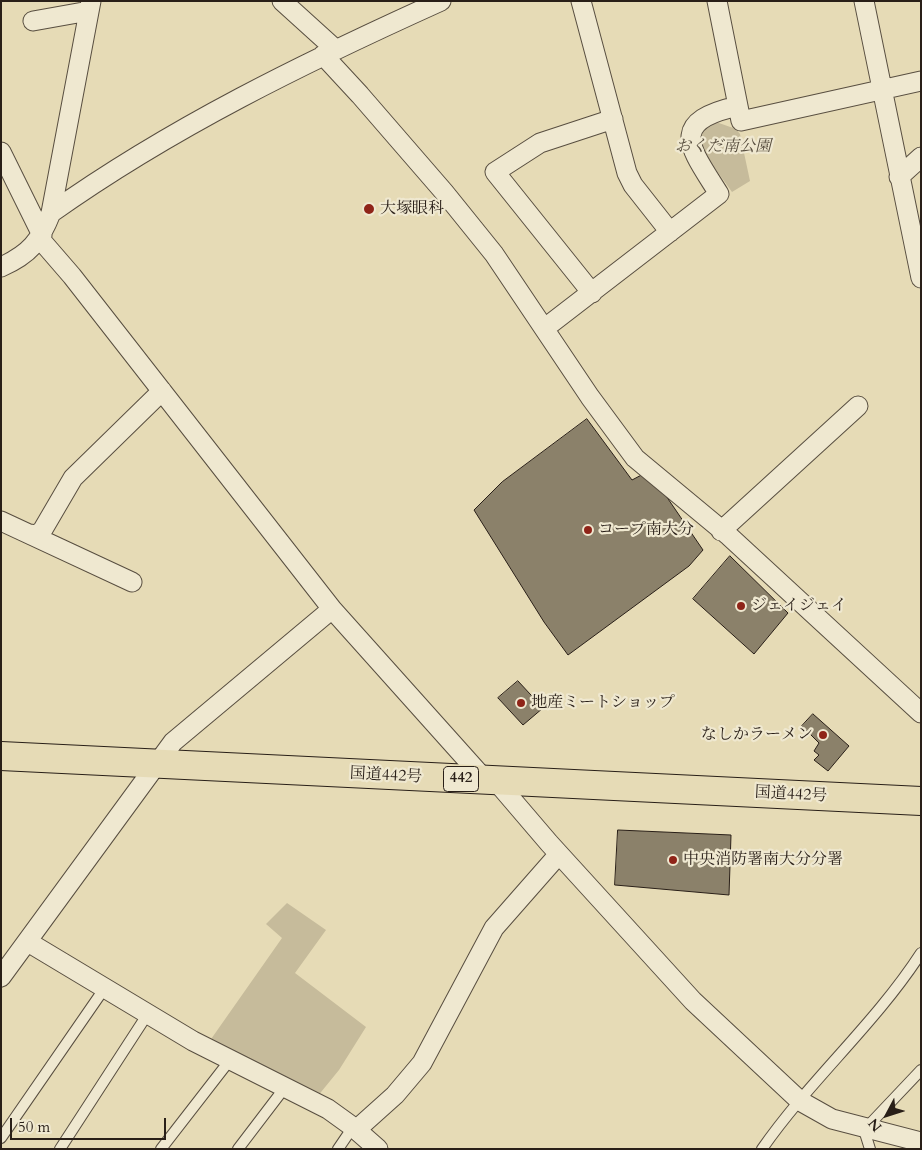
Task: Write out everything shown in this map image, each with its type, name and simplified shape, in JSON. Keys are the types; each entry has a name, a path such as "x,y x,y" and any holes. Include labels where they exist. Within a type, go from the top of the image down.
{"highway":[{"name":"国道442号","path":"1,756 921,801"}],"street":[{"path":"282,1 329,52 360,94 466,219 545,328 590,397 635,458 721,531 921,713"},
{"path":"51,212 91,184 237,99 329,52 441,1"},
{"path":"581,1 627,173 633,185 670,232"},
{"path":"717,1 741,121 921,81"},
{"path":"864,1 921,278"},
{"path":"1,267 21,256 41,237 51,212 90,6 33,21"},
{"path":"545,328 719,194 692,151 690,142 695,126 710,113 738,106"},
{"path":"592,293 495,172 540,143 613,120"},
{"path":"1,152 41,237 273,530 332,609 693,1001 800,1101 832,1119 921,1142"},
{"path":"899,177 921,157"},
{"path":"29,534 36,535 42,531 73,478 162,391"},
{"path":"721,531 858,406"},
{"path":"1,522 132,582"},
{"path":"1,977 155,764 179,737 332,609"},
{"path":"355,1128 395,1095 422,1063 494,928 559,854"},
{"path":"28,942 148,1015 230,1060 286,1086 328,1109 355,1128 378,1149"}],"lane":[{"path":"762,1149 800,1101 894,993 921,953"},
{"path":"1,1138 104,989"},
{"path":"60,1149 148,1015"},
{"path":"161,1149 230,1060"},
{"path":"870,1149 866,1139 867,1129 921,1070"},
{"path":"238,1149 286,1086"},
{"path":"338,1149 355,1128"}],"green space":[{"name":"おくだ南公園","path":"716,122 736,129 740,134 750,181 732,192 701,149 700,140 702,132"},
{"path":"287,903 326,930 295,973 366,1027 339,1070 317,1097 209,1042 282,938 266,924"}],"building":[{"name":"コープ南大分","path":"587,419 632,480 649,471 703,550 689,566 568,655 544,622 474,510 502,482"},
{"name":"ジェイジェイ","path":"730,556 788,613 754,654 693,599"},
{"name":"地産ミートショップ","path":"518,681 543,708 523,725 498,698"},
{"name":"なしかラーメン","path":"813,714 849,746 828,771 814,760 819,755 814,751 819,743 802,726"},
{"name":"中央消防署南大分分署","path":"618,830 731,835 729,895 615,885"}],"place":[{"name":"大塚眼科","path":"369,209"},
{"name":"コープ南大分","path":"588,530"},
{"name":"ジェイジェイ","path":"741,606"},
{"name":"地産ミートショップ","path":"521,703"},
{"name":"なしかラーメン","path":"823,735"},
{"name":"中央消防署南大分分署","path":"673,860"}]}
